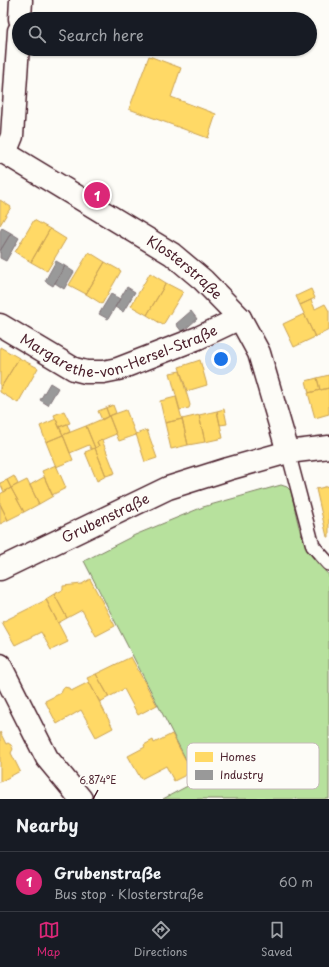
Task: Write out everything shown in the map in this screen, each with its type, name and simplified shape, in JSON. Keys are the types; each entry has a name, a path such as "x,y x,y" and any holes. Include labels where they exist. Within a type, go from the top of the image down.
{"street":[{"path":"20,12 21,0"},
{"path":"2,151 12,136 17,56"},
{"name":"Klosterstraße","path":"2,151 172,254 203,280 240,318 259,353 288,452"},
{"name":"Margarethe-von-Hersel-Straße","path":"0,324 74,369 86,372 103,372 118,369 198,338 240,318"},
{"name":"Grubenstraße","path":"0,569 168,488 228,468 288,452 329,447"},
{"path":"0,665 47,758 81,799"}],"lane":[{"path":"288,452 313,546 329,564"}],"green space":[{"path":"281,485 287,487 291,491 299,527 306,546 319,565 329,575 329,799 163,799 187,786 187,789 319,789 319,743 187,743 187,762 84,561 135,535 203,507"}],"building: Homes":[{"path":"149,56 181,68 171,97 216,114 208,138 129,109"},
{"path":"0,200 11,207 0,225"},
{"path":"34,220 50,229 31,262 15,252"},
{"path":"50,229 66,239 47,271 31,262"},
{"path":"89,252 105,262 86,294 69,285"},
{"path":"105,262 121,271 102,304 86,294"},
{"path":"150,273 166,283 147,315 131,306"},
{"path":"166,283 183,292 163,325 147,315"},
{"path":"311,289 315,298 300,305 296,296"},
{"path":"311,300 315,309 325,304 329,311 329,330 315,337 300,305"},
{"path":"304,314 315,337 294,347 283,324"},
{"path":"0,347 19,358 0,389"},
{"path":"19,358 38,368 18,403 0,392 0,389"},
{"path":"200,360 207,385 187,391 179,367"},
{"path":"180,371 190,405 189,408 180,410 170,373"},
{"path":"329,375 329,388 320,390 317,378"},
{"path":"317,378 320,390 309,393 306,381"},
{"path":"329,388 329,414 315,418 308,393"},
{"path":"176,397 182,419 165,423 160,401"},
{"path":"113,405 116,413 109,416 106,408"},
{"path":"106,408 109,416 102,420 98,411"},
{"path":"224,409 227,424 220,425 217,411"},
{"path":"126,410 136,435 119,441 109,416"},
{"path":"64,411 70,423 59,427 54,415"},
{"path":"217,411 223,438 205,442 199,415"},
{"path":"199,415 205,442 188,445 182,419"},
{"path":"109,416 116,434 97,442 99,446 95,448 86,426"},
{"path":"56,419 63,435 46,442 40,426"},
{"path":"182,419 188,445 171,449 165,423"},
{"path":"67,424 70,432 63,435 59,427"},
{"path":"86,426 95,448 91,449 89,445 70,453 63,435"},
{"path":"147,430 157,458 145,462 136,434"},
{"path":"63,435 73,460 56,467 46,442"},
{"path":"102,440 115,473 106,476 95,448 99,446 97,442"},
{"path":"95,448 106,476 97,481 85,452"},
{"path":"56,465 66,488 52,495 42,471"},
{"path":"14,476 18,484 11,488 7,480"},
{"path":"44,477 53,496 39,504 30,485"},
{"path":"7,480 11,488 4,492 0,483"},
{"path":"27,480 39,504 24,512 11,488"},
{"path":"329,486 329,537 327,537 316,489"},
{"path":"11,488 24,512 8,520 0,504 0,494"},
{"path":"0,504 8,520 0,524"},
{"path":"90,579 115,626 96,636 82,610 67,618 54,594 63,590 63,586 82,584"},
{"path":"54,594 67,618 58,623 46,599"},
{"path":"46,600 68,642 51,650 41,632 15,645 2,622"},
{"path":"131,657 157,705 138,715 124,689 109,697 96,674"},
{"path":"96,674 109,697 100,702 87,678"},
{"path":"89,682 113,728 96,737 81,710 57,724 45,701 61,693 64,687 69,688 71,691"},
{"path":"0,732 6,744 8,743 11,745 13,749 11,753 20,771 0,782"},
{"path":"172,734 187,762 187,774 174,781 166,766 141,779 128,756 145,747 144,745 153,740 154,743"}],"building: Industry":[{"path":"2,228 11,233 0,251 0,231"},
{"path":"11,233 19,238 6,261 0,258 0,251"},
{"path":"56,261 65,266 53,286 45,281"},
{"path":"65,266 74,272 64,289 55,283"},
{"path":"127,287 135,292 123,312 115,307"},
{"path":"111,294 120,299 108,319 99,314"},
{"path":"191,311 197,319 182,332 176,324"},
{"path":"50,383 58,388 48,405 40,400"}],"place":[{"name":"Grubenstraße","path":"97,195"}]}
